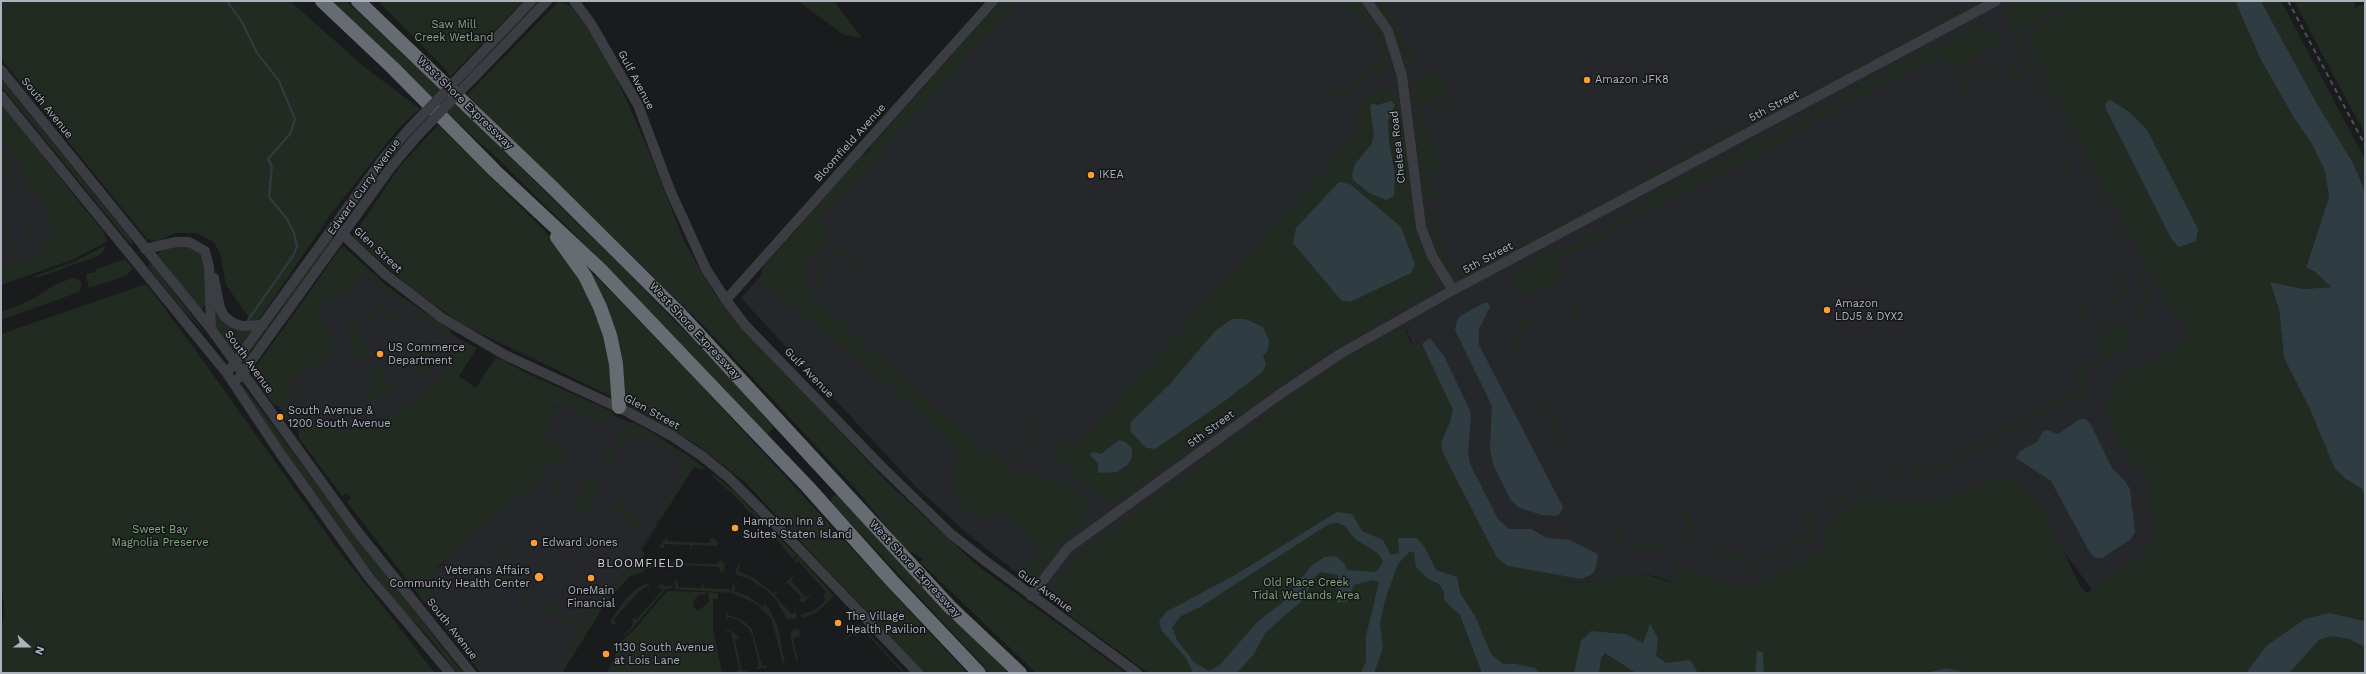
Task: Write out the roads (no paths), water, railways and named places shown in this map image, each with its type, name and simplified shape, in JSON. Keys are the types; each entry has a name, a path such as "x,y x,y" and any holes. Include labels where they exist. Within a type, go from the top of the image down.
{"highway":[{"path":"322,1 393,68 547,224 584,276 600,307 610,335 619,388 619,407"},
{"name":"West Shore Expressway","path":"358,1 552,187 675,309 950,607 1020,673"},
{"path":"495,171 600,269 662,332 979,673"}],"street":[{"name":"Edward Curry Avenue","path":"226,372 235,363 383,159 410,128 531,1"},
{"name":"Edward Curry Avenue","path":"233,384 243,374 344,235 391,166 418,135 547,1"},
{"name":"Gulf Avenue","path":"574,1 590,22 638,105 670,190 706,269 726,300 745,325 915,501 951,534 1031,596 1137,673"},
{"name":"Bloomfield Avenue","path":"726,300 993,1"},
{"name":"Chelsea Road","path":"1367,1 1388,31 1402,76 1421,227 1432,256 1453,290"},
{"name":"5th Street","path":"1031,596 1068,548 1276,397 1340,354 1453,290 1996,1"},
{"name":"South Avenue","path":"1,70 211,329 357,531 471,673"},
{"path":"1,96 226,372 368,576 450,673"},
{"name":"Glen Street","path":"335,227 386,275 442,318 505,355 619,407 672,436 728,477 918,673"},
{"path":"145,249 176,242 189,242 198,246 207,256 214,272 220,308 224,316 233,323 242,326 263,325"},
{"path":"207,256 211,329"}],"waterway":[{"path":"227,1 242,22 257,53 279,81 295,119 290,134 268,159 272,167 269,197 287,219 294,233 297,246 293,256 248,320"}],"railway":[{"path":"2288,1 2365,145"}],"place":[{"name":"Amazon JFK8","path":"1587,80"},
{"name":"IKEA","path":"1091,175"},
{"name":"Amazon LDJ5 & DYX2","path":"1827,310"},
{"name":"US Commerce Department","path":"380,354"},
{"name":"South Avenue & 1200 South Avenue","path":"280,417"},
{"name":"Hampton Inn & Suites Staten Island","path":"735,528"},
{"name":"Edward Jones","path":"534,543"},
{"name":"Veterans Affairs Community Health Center","path":"539,577"},
{"name":"OneMain Financial","path":"591,578"},
{"name":"The Village Health Pavilion","path":"838,623"},
{"name":"1130 South Avenue at Lois Lane","path":"606,654"}],"district":[{"name":"BLOOMFIELD","path":"641,563"}],"park label":[{"name":"Saw Mill Creek Wetland","path":"454,31"},
{"name":"Sweet Bay Magnolia Preserve","path":"160,536"},
{"name":"Old Place Creek Tidal Wetlands Area","path":"1306,589"}]}
